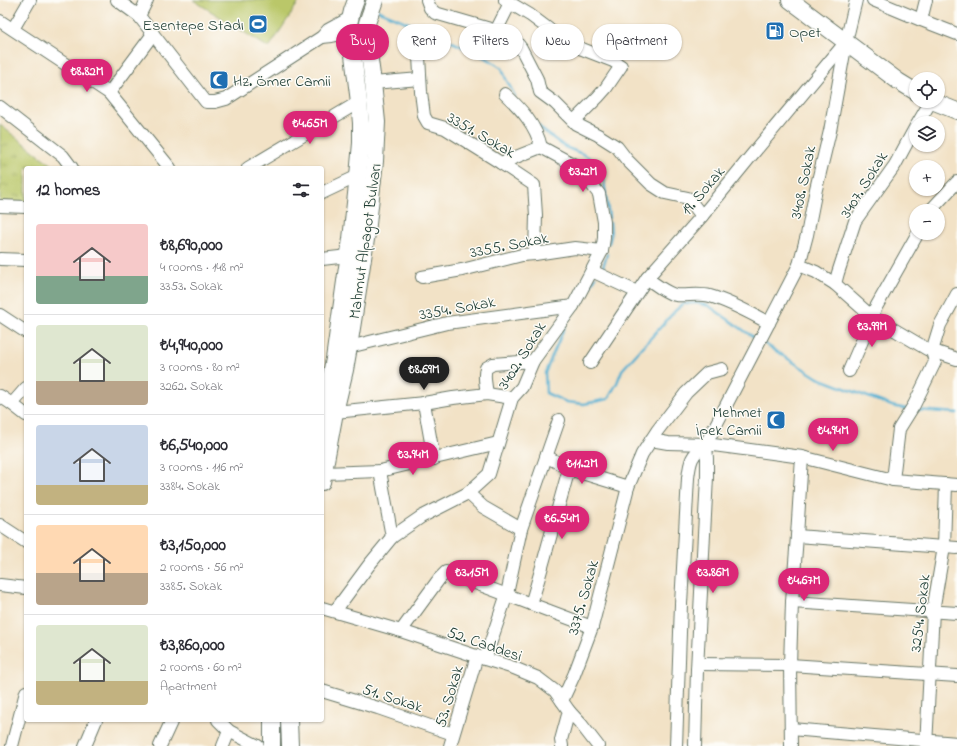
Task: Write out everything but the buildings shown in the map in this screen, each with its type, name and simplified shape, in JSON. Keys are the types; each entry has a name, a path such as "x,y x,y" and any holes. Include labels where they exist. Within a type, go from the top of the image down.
{"main road":[{"name":"Mahmut Alpagot Bulvarı","path":"326,414 345,370 367,233 375,161 377,122 366,30 368,19 375,0"},
{"path":"790,0 909,88"},
{"name":"Mahmut Alpagot Bulvarı","path":"324,457 328,359 348,256 361,143 361,123 352,15"},
{"path":"945,106 957,111"},
{"path":"272,722 272,746"},
{"path":"289,722 290,746"}],"street":[{"path":"13,29 30,0"},
{"path":"117,0 140,16 206,102 215,102 226,99 322,37 328,30 352,15"},
{"path":"140,16 147,0"},
{"path":"427,0 430,8 435,13 472,24"},
{"name":"3408. Sokak","path":"706,444 799,265 830,131 846,42 856,0"},
{"path":"873,0 957,34"},
{"path":"921,20 926,0"},
{"path":"499,24 508,2 577,47 613,61 621,66 606,88 574,121"},
{"path":"0,21 109,93 168,166"},
{"path":"109,93 153,34"},
{"name":"19. Sokak","path":"590,363 647,278 702,216 846,42"},
{"path":"523,53 537,78 540,92 576,124 617,147 627,160 651,184 665,193 688,198 702,216"},
{"name":"3351. Sokak","path":"419,60 424,116 428,123 445,128 534,185 536,216 535,254"},
{"path":"373,82 420,79"},
{"path":"501,163 542,147 530,122 517,105 505,94"},
{"path":"251,166 359,102"},
{"path":"0,107 63,156 70,166"},
{"name":"3407. Sokak","path":"835,284 855,221 895,165 909,139"},
{"name":"3402. Sokak","path":"335,611 392,537 420,517 468,493 489,474 512,398 522,387 533,361 573,306 594,272 602,251 604,238 604,222 599,194 578,167 542,147"},
{"path":"324,192 358,176"},
{"path":"937,204 957,182"},
{"path":"0,206 24,207"},
{"path":"849,371 871,316 914,240"},
{"name":"3355. Sokak","path":"422,277 462,270 522,256 574,248 602,251"},
{"path":"324,259 348,256"},
{"path":"0,259 24,260"},
{"path":"799,265 816,272 835,284 871,316 927,349 957,359"},
{"path":"594,272 637,292"},
{"path":"647,278 659,287 674,295 708,296 730,303 769,323"},
{"path":"893,480 899,429 914,405 935,362 932,351 940,325 957,294"},
{"name":"3354. Sokak","path":"349,347 447,323 573,306"},
{"path":"0,315 24,331"},
{"path":"487,394 485,378 486,368 493,364 533,361"},
{"name":"3375. Sokak","path":"562,700 574,675 592,627 628,487 642,454 650,440 686,393 707,373 722,369"},
{"path":"12,404 24,390"},
{"path":"326,414 487,394 512,398"},
{"path":"0,396 24,413"},
{"path":"424,403 434,459"},
{"name":"53. Sokak","path":"450,746 481,657 507,594 521,529 559,420"},
{"path":"650,440 668,443 706,444 802,457 893,480 952,485"},
{"path":"324,478 380,471 498,443"},
{"path":"676,746 681,604 689,471 692,457 706,444"},
{"path":"695,746 707,477 706,444"},
{"path":"546,456 569,468 628,487"},
{"path":"791,746 790,665 792,602 802,457"},
{"path":"531,604 569,468"},
{"path":"380,471 392,537"},
{"name":"3254. Sokak","path":"926,743 933,611 944,547 952,485"},
{"path":"468,493 483,507 521,529"},
{"path":"0,525 24,541"},
{"path":"797,536 957,548"},
{"path":"401,631 439,579 446,572 592,627"},
{"path":"0,585 24,588"},
{"path":"792,602 957,613"},
{"name":"52. Caddesi","path":"324,605 335,611"},
{"name":"52. Caddesi","path":"324,608 401,631 514,668 538,678 555,691 569,711 598,746"},
{"path":"679,655 682,652 690,651 694,653 698,663"},
{"path":"698,663 790,665 957,676"},
{"path":"678,670 693,672 698,663"},
{"name":"51. Sokak","path":"324,692 378,708 453,734"},
{"path":"12,746 24,700"},
{"path":"562,746 561,740 569,711"},
{"path":"85,746 95,722"},
{"path":"160,746 171,722"},
{"path":"220,722 229,731 258,746"},
{"path":"791,730 926,743 957,742"},
{"path":"223,746 229,731"}],"green space":[{"name":"Esentepe Stadı","path":"193,0 300,0 269,48"},
{"path":"0,125 53,166 24,166 24,203 0,202"}],"waterway":[{"path":"377,10 446,39 488,59 502,68 515,96"},
{"path":"539,126 565,147 585,155 602,166 609,218"},
{"path":"609,243 611,235 610,223"},
{"path":"600,272 607,254"},
{"path":"589,288 596,277"},
{"path":"565,326 545,373 546,393 566,402 584,404 608,399 622,370 683,304 696,303 709,306 756,339"},
{"path":"762,342 818,378 892,406 907,409"},
{"path":"916,410 957,413"}],"place":[{"name":"Esentepe Stadı","path":"258,24"},
{"name":"Opet","path":"775,31"},
{"name":"Hz. Ömer Camii","path":"219,80"},
{"name":"Mehmet İpek Camii","path":"776,420"}]}
